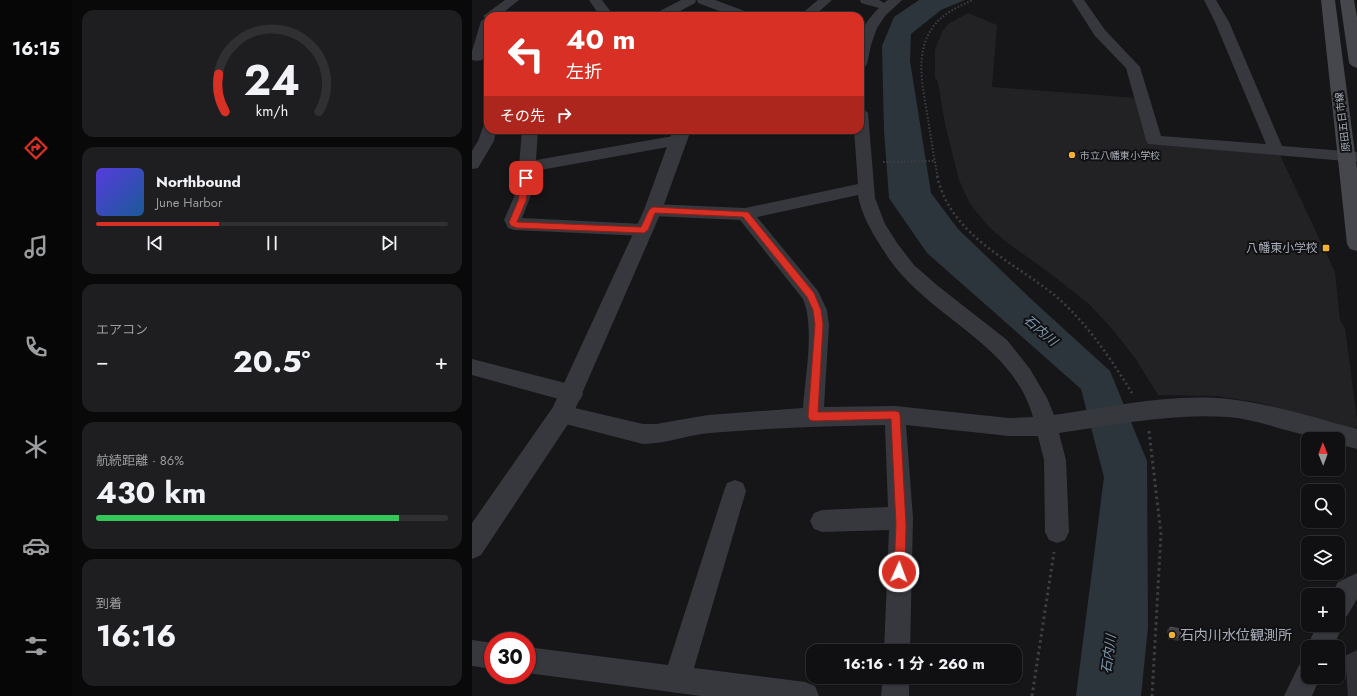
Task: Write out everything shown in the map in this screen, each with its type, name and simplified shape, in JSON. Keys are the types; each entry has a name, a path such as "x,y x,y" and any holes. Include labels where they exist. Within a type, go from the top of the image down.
{"main road":[{"name":"原田五日市線","path":"1328,0 1352,156 1357,244"},
{"path":"1347,0 1357,63"}],"street":[{"path":"496,12 513,0"},
{"path":"595,0 604,12"},
{"path":"668,12 690,0"},
{"path":"703,0 734,12"},
{"path":"811,12 826,0"},
{"path":"864,41 868,31 882,12 896,0"},
{"path":"1078,0 1100,33 1132,67 1154,140 1352,156"},
{"path":"1210,0 1222,22 1276,150"},
{"path":"477,57 484,37"},
{"path":"472,164 486,141 487,134"},
{"path":"530,134 525,190 513,220 514,224 644,230"},
{"path":"862,134 867,198 877,225 891,248 908,270 931,291 1000,346 1023,375 1051,424 1055,460 1056,532"},
{"path":"528,167 680,135"},
{"path":"472,546 567,404 653,210 680,135"},
{"path":"653,210 745,214 866,188"},
{"path":"745,214 811,296 817,310 819,325 813,417"},
{"path":"472,367 643,434 656,434 708,424 813,417 895,415 1010,427 1051,424 1176,407 1229,408 1259,413 1357,439"},
{"path":"895,415 900,518 897,644"},
{"path":"677,680 735,491"},
{"path":"822,521 900,518"},
{"path":"1345,595 1347,591 1357,585"},
{"path":"472,653 484,655"},
{"path":"536,661 805,696"},
{"path":"895,696 896,684"},
{"path":"1298,696 1303,684"}],"path":[{"path":"973,0 945,15 935,23 925,42 922,67 923,84 934,161 942,192 951,209 963,225 994,253 1049,291 1067,306 1105,349 1150,432 1161,534 1152,696"},
{"path":"877,162 934,161"},
{"path":"1032,696 1056,532"}],"shaded area":[{"path":"968,13 997,25 992,87 1137,98 1150,144 1280,155 1335,272 1340,320 1345,328 1357,420 1357,427 1355,429 1256,402 1216,396 1158,395 1135,358 1113,330 1089,304 1005,241 989,227 970,204 959,180 945,124 938,82 935,78 935,50 942,32 948,24"}],"water":[{"name":"石内川","path":"919,0 965,0 941,10 911,34 910,61 931,193 958,229 1031,299 1110,371 1147,461 1148,627 1141,696 1076,696 1104,477 1081,389 927,253 889,198 884,130 882,46 894,17"}],"building":[{"path":"1170,627 1180,629 1181,638 1171,636"}],"place":[{"name":"市立八幡東小学校","path":"1072,155"},
{"name":"八幡東小学校","path":"1326,248"},
{"name":"石内川水位観測所","path":"1172,635"}],"route":[{"path":"526,178 522,201 513,220 514,224 517,225 644,230 653,210 745,214 811,296 817,310 819,325 813,417 895,415 901,525 899,572"}]}
